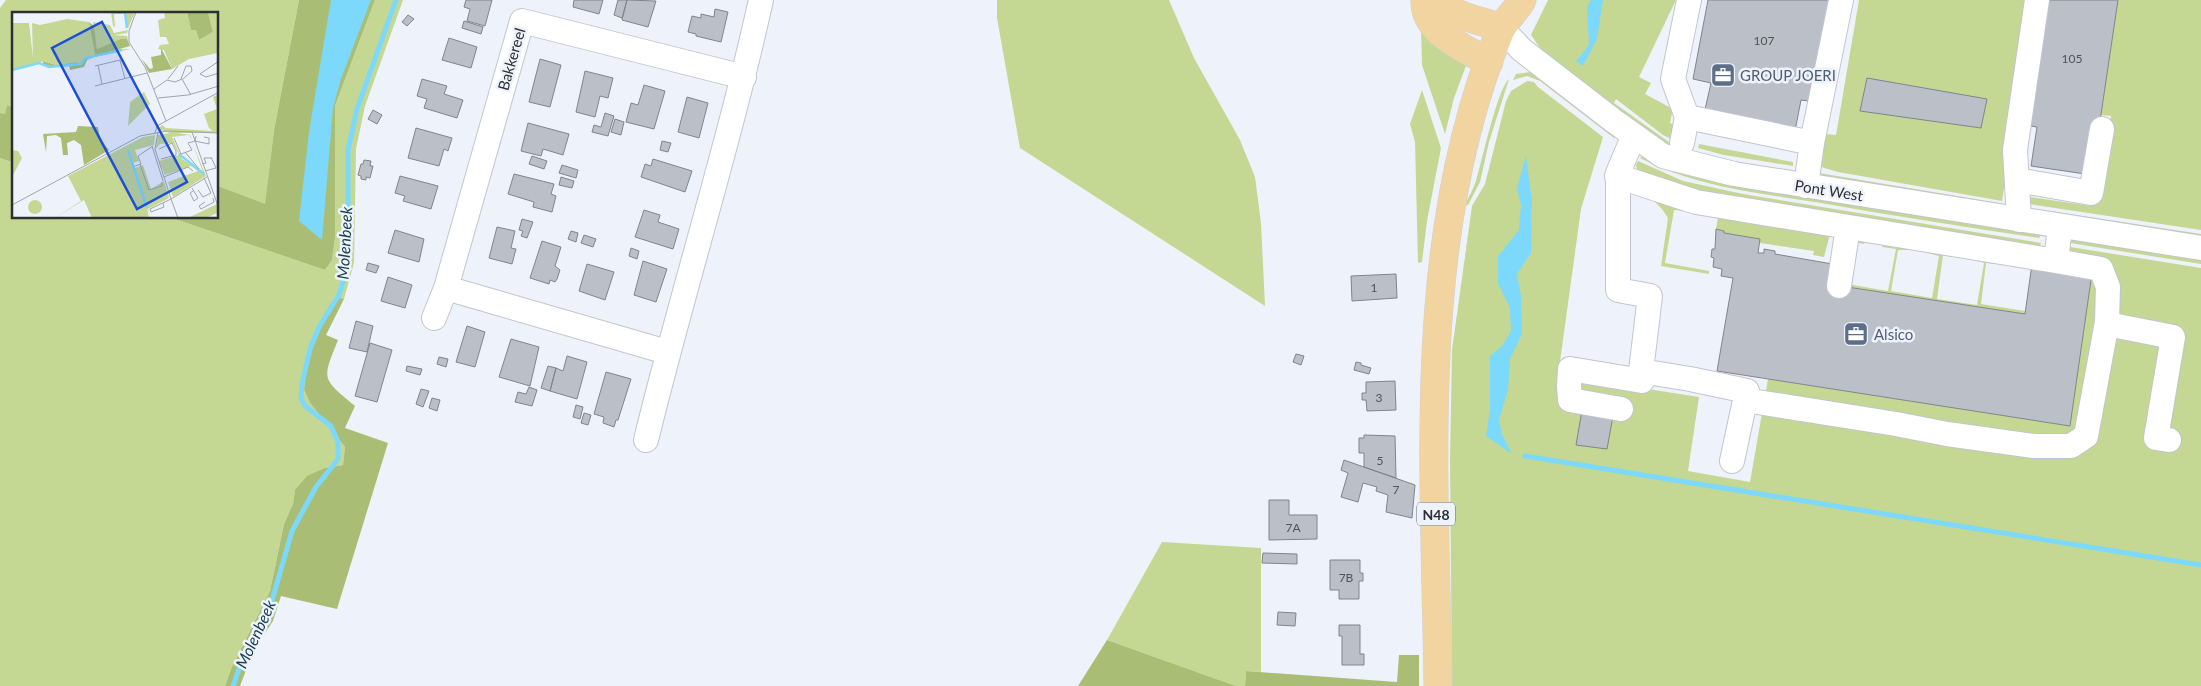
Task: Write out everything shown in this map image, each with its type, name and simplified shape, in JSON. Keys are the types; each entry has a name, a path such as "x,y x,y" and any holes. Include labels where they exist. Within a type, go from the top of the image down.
{"main road":[{"path":"1425,0 1429,16 1434,25 1449,39 1489,62"},
{"path":"1440,0 1454,12 1466,18 1501,28"},
{"path":"1501,28 1506,0"},
{"path":"1501,28 1522,0"},
{"name":"N48","path":"1438,686 1434,387 1444,247 1471,116 1501,28"}],"street":[{"path":"646,440 667,352 744,77 761,0"},
{"path":"1682,143 1687,117 1673,79 1689,0"},
{"path":"1806,186 1812,144 1838,22 1840,0"},
{"path":"2019,220 2015,150 2037,0"},
{"name":"Bakkereel","path":"434,318 446,288 522,21 744,77"},
{"name":"Pont West","path":"1501,28 1522,50 1663,156 1734,174 2201,248"},
{"path":"1687,117 1812,144"},
{"path":"2017,180 2092,193 2102,129"},
{"path":"1634,135 1618,176 1618,290 1650,296 1641,371 1747,392 1732,461"},
{"path":"1618,176 1696,202 2101,269 2108,287 2107,324 2086,436 2071,446 2034,446 1947,434 1745,400"},
{"path":"2056,261 2060,227"},
{"path":"1840,286 1848,228"},
{"path":"446,288 667,352"},
{"path":"2107,324 2173,337 2156,438 2169,440"},
{"path":"1621,409 1583,404 1570,400 1570,369 1642,381 1644,372"}],"green space":[{"path":"6,0 299,0 274,130 265,205 219,186 219,12 12,12 12,107 7,105 5,115 0,113 0,8"},
{"path":"299,0 375,0 335,106 335,238 332,260 325,270 175,219 219,219 219,186 265,204 274,130"},
{"path":"375,0 403,0 365,106 356,149 354,263 344,299 337,297 306,369 304,388 310,403 345,447 343,465 325,468 295,490 293,504 284,524 270,591 231,669 225,686 0,686 0,158 12,162 12,219 175,219 325,270 332,260 335,238 335,106"},
{"path":"997,0 1169,0 1194,58 1240,140 1255,177 1261,223 1265,306 1020,148 997,18"},
{"path":"1548,0 1676,0 1639,77 1651,83 1645,94 1673,109 1670,123 1675,125 1671,139 1616,99 1614,103 1669,142 1668,146 1655,140 1545,55 1531,35"},
{"path":"1859,0 2033,0 2002,201 1838,172 1821,167 1826,134 1836,135"},
{"path":"2118,0 2201,0 2201,230 2029,204 2030,197 2091,206 2111,116 2101,115"},
{"path":"1421,28 1459,57 1466,66 1454,98 1445,134 1422,65"},
{"path":"1531,72 1542,75 1614,131 1615,137 1540,81 1527,76 1513,80 1516,74"},
{"path":"1509,79 1489,142 1480,182 1468,205 1464,206 1476,181 1495,111 1504,86"},
{"path":"1527,81 1534,82 1603,137 1581,209 1559,369 1577,378 1699,397 1688,471 1750,482 1768,379 2070,426 2092,273 2065,256 2064,246 2201,268 2201,686 1452,686 1450,460 1452,350 1472,206 1485,184 1506,101 1511,91"},
{"path":"1422,90 1441,148 1427,221 1422,262 1418,263 1415,142 1410,124"},
{"path":"7,105 12,107 12,162 0,158 0,113 5,114"},
{"path":"1699,144 1793,162 1793,166 1724,155 1698,148"},
{"path":"1645,154 2041,235 2039,238 2012,234 1728,188 1661,168 1640,158"},
{"path":"1638,161 1683,181 1743,194 2041,243 2039,249 1698,197 1638,174 1636,165"},
{"path":"1819,173 1999,203 1998,209 1819,178"},
{"path":"1647,194 1686,207 1685,211 1674,210 1665,263 1709,271 1709,274 1661,266 1668,218"},
{"path":"2043,210 2201,234 2201,241 2040,217"},
{"path":"1718,217 1830,234 1824,257 1813,255 1814,251 1760,243 1760,239 1724,233 1724,231 1716,229"},
{"path":"1852,237 1865,239 1864,244 1853,242 1847,284 1888,291 1896,249 1882,247 1884,242 1911,246 1910,250 1898,250 1891,291 1932,298 1939,256 1928,253 1930,248 1954,253 1954,257 1943,255 1937,299 1977,305 1984,263 1973,259 1999,261 1999,264 1986,263 1981,304 2025,311 2025,314 1842,286"},
{"path":"2066,238 2201,259 2201,264 2064,242"},
{"path":"337,297 344,299 326,335 338,340 327,371 330,383 355,406 345,428 388,443 337,609 281,596 273,621 253,652 240,686 225,686 231,669 270,591 284,524 293,504 295,490 307,476 325,468 343,465 345,447 310,403 304,389 306,369 314,340"},
{"path":"1162,542 1261,548 1261,672 1246,671 1245,686 1236,686 1107,640"},
{"path":"1107,640 1236,686 1078,686"},
{"path":"1399,655 1419,655 1419,686 1245,686 1246,671 1397,682"}],"water":[{"path":"331,0 371,0 341,79 333,108 322,240 299,221 309,132"},
{"path":"1591,0 1603,0 1597,39 1583,66 1576,61 1589,45 1587,7"},
{"path":"1526,156 1532,201 1531,253 1517,274 1521,296 1522,334 1510,359 1508,390 1499,420 1502,434 1512,454 1486,436 1490,410 1490,356 1502,346 1511,331 1510,308 1498,283 1498,256 1519,230 1521,205 1517,188"}],"building":[{"path":"466,0 492,0 485,26 467,21 470,9 464,7"},
{"path":"574,0 603,0 599,14 573,7"},
{"path":"618,0 627,0 622,18 614,15"},
{"path":"627,0 656,1 648,27 622,20"},
{"path":"1708,0 1833,0 1817,102 1801,100 1795,131 1704,114 1711,83 1693,79"},
{"path":"2043,0 2118,0 2092,175 2031,166 2037,127 2024,125"},
{"path":"715,9 728,12 721,42 696,36 696,34 688,32 692,16 701,18 701,14 714,17"},
{"path":"408,15 414,19 407,26 402,22"},
{"path":"464,21 483,27 481,34 462,28"},
{"path":"449,38 477,47 471,68 442,60"},
{"path":"540,59 561,65 550,107 529,102"},
{"path":"585,71 613,78 608,98 600,96 595,117 576,112"},
{"path":"1867,78 1987,99 1981,128 1860,111"},
{"path":"422,79 447,86 444,94 463,100 457,118 424,108 427,99 417,96"},
{"path":"644,85 665,91 654,129 626,122 631,103 638,105"},
{"path":"687,97 708,103 699,138 678,132"},
{"path":"373,110 382,115 377,124 368,119"},
{"path":"605,113 614,116 608,136 592,132 594,125 601,127"},
{"path":"615,119 624,122 621,135 611,132"},
{"path":"528,123 569,134 563,155 543,149 541,156 521,151"},
{"path":"416,128 452,138 448,151 444,149 439,166 408,158"},
{"path":"662,141 671,143 668,152 660,150"},
{"path":"532,156 547,161 544,169 529,164"},
{"path":"653,159 692,171 685,192 641,177 645,164 651,166"},
{"path":"364,160 371,161 370,166 373,166 370,178 366,177 366,180 361,179 361,176 358,175"},
{"path":"562,165 578,170 576,178 559,173"},
{"path":"514,174 554,184 551,194 556,196 552,212 533,207 534,202 508,194"},
{"path":"400,176 438,186 431,209 403,201 405,196 395,193"},
{"path":"561,177 574,181 572,188 559,185"},
{"path":"644,210 660,215 658,222 679,229 673,249 635,237"},
{"path":"522,219 533,222 527,238 521,236 523,231 519,230"},
{"path":"497,227 515,231 511,248 516,249 512,264 489,258"},
{"path":"1716,229 1724,231 1724,233 1760,239 1758,253 1764,253 1764,249 1775,251 1775,254 1838,265 1834,285 2025,314 2032,264 2092,273 2070,426 1717,371 1733,278 1721,276 1722,269 1713,267 1714,258 1711,257 1712,249 1715,249"},
{"path":"395,230 424,239 419,262 388,253"},
{"path":"571,231 578,233 576,242 568,239"},
{"path":"584,235 596,239 593,247 581,243"},
{"path":"542,241 561,247 555,266 560,270 555,282 550,280 549,284 530,278"},
{"path":"631,248 639,251 637,259 629,256"},
{"path":"643,261 667,269 656,302 634,295"},
{"path":"368,263 379,266 376,273 366,270"},
{"path":"587,264 614,272 605,300 579,291"},
{"path":"1396,274 1397,298 1352,301 1351,276"},
{"path":"388,277 412,285 405,308 381,301"},
{"path":"356,321 373,326 367,352 349,348"},
{"path":"467,326 485,332 475,367 456,362"},
{"path":"511,339 539,347 530,386 499,377"},
{"path":"370,343 392,350 377,402 355,396"},
{"path":"1296,354 1304,356 1301,365 1293,362"},
{"path":"567,356 587,362 577,399 550,391 556,368 563,371"},
{"path":"439,357 448,359 446,367 437,364"},
{"path":"1356,362 1371,368 1369,374 1354,370"},
{"path":"407,366 422,369 420,375 406,371"},
{"path":"548,366 556,368 550,391 541,388"},
{"path":"606,372 631,379 614,427 603,423 604,417 594,414"},
{"path":"1395,381 1396,410 1367,411 1366,400 1362,400 1362,393 1366,393 1366,382"},
{"path":"529,387 537,390 532,406 515,402 518,392 526,394"},
{"path":"421,389 429,391 423,407 416,404"},
{"path":"432,398 440,400 437,411 429,408"},
{"path":"576,405 583,407 580,419 573,417"},
{"path":"1582,410 1613,416 1607,449 1576,445"},
{"path":"584,413 591,415 588,425 581,423"},
{"path":"1364,435 1395,436 1396,478 1364,467 1364,453 1359,453 1359,438 1364,438"},
{"path":"1344,460 1415,485 1412,518 1386,512 1388,495 1376,491 1377,487 1363,483 1358,502 1341,497 1348,473 1341,470"},
{"path":"1269,500 1289,500 1289,515 1317,515 1317,539 1269,540"},
{"path":"1263,553 1297,554 1297,564 1262,563"},
{"path":"1330,560 1360,560 1360,573 1363,573 1363,581 1359,581 1359,599 1339,599 1339,590 1330,590"},
{"path":"1278,612 1296,613 1295,626 1277,625"},
{"path":"1339,625 1360,625 1360,654 1364,654 1364,665 1342,665 1342,636 1339,636"}],"waterway":[{"name":"Molenbeek","path":"233,686 243,658 263,625 269,611 292,531 316,487 338,459 338,442 331,426 305,406 301,398 302,384 310,349 319,327 339,295 344,278 348,215 348,150 357,109 396,0"},
{"path":"1525,456 2201,565"}],"place":[{"name":"GROUP JOERI","path":"1723,75"},
{"name":"Alsico","path":"1856,334"}]}
